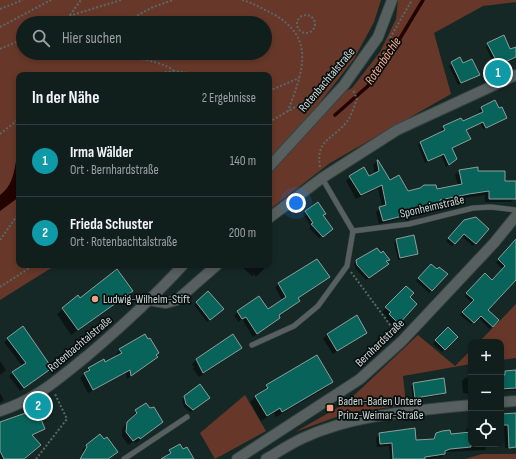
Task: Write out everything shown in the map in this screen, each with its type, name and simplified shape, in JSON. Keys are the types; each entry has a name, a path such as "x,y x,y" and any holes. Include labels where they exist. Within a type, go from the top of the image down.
{"street":[{"name":"Rotenbachtalstraße","path":"272,165 344,85 378,37 392,0"},
{"path":"272,216 322,178 396,130 516,75"},
{"name":"Bernhardstraße","path":"237,459 360,379 402,342 494,244 516,216"},
{"name":"Rotenbachtalstraße","path":"0,411 20,405 46,390 127,323 180,268"},
{"path":"149,300 166,303 177,300 214,268"},
{"path":"504,402 516,401"},
{"path":"266,459 303,438 347,423 407,412 468,405"}],"lane":[{"path":"252,345 294,326 318,306 347,266 353,231 322,178"},
{"name":"Sponheimstraße","path":"353,231 409,224 473,208 491,207 516,210"},
{"path":"124,459 187,417"}],"path":[{"path":"0,9 23,0"},
{"path":"21,16 51,0"},
{"path":"69,16 81,0"},
{"path":"69,16 121,0"},
{"path":"136,16 153,7 173,0"},
{"path":"242,0 282,19 296,33 303,49 300,77 287,112"},
{"path":"307,15 314,18 315,25 313,30 306,33 300,30 298,22 301,16 307,15"},
{"path":"0,27 16,19"},
{"path":"296,33 300,30"},
{"path":"0,49 16,42"},
{"path":"145,60 155,62 175,70 187,72"},
{"path":"163,72 175,70"},
{"path":"272,90 300,77"},
{"path":"322,178 318,156 323,145 348,120 357,100 352,88"},
{"path":"272,120 320,91 326,90"},
{"path":"0,134 16,122"},
{"path":"0,240 16,217"},
{"path":"347,266 402,342"},
{"path":"0,286 29,268"},
{"path":"36,459 67,419 56,396"}],"shaded area":[{"path":"0,0 381,0 374,22 354,59 318,105 352,88 380,52 396,19 398,0 516,0 516,2 483,6 434,33 451,94 330,163 272,208 272,72 16,72 16,268 51,268 0,300"},
{"path":"16,160 16,199 0,211 0,195 12,179"},
{"path":"516,304 516,358 504,360 504,339 482,339"},
{"path":"418,335 455,366 468,353 468,365 403,376 406,405 347,413 295,432 346,403"},
{"path":"245,395 266,431 215,459 200,433"},
{"path":"482,454 516,454 516,459 465,459"}],"building":[{"path":"504,35 510,49 516,47 516,57 501,64 498,59 496,60 487,43"},
{"path":"460,57 463,63 472,59 480,75 461,83 451,62"},
{"path":"495,100 499,108 502,107 507,118 486,128 483,122 466,130 471,139 452,148 457,159 449,165 444,154 428,161 420,142 445,130 443,126 461,118 463,121 483,112 481,107"},
{"path":"377,160 390,180 399,175 408,191 420,188 424,185 436,185 437,189 462,184 459,170 478,167 478,171 505,171 505,181 516,181 516,199 489,199 489,191 469,194 440,200 441,205 434,206 434,208 383,221 379,207 386,205 382,185 361,195 349,176 364,167 369,176 379,171"},
{"path":"318,202 326,214 323,215 333,229 323,237 311,224 313,223 305,211"},
{"path":"476,217 489,229 476,244 464,234 455,244 448,238 464,220"},
{"path":"414,235 418,254 400,258 396,239"},
{"path":"516,239 516,280 488,310 499,320 493,327 481,316 474,323 462,312 474,300 466,293 485,273 492,280 505,266 498,259"},
{"path":"377,248 381,253 383,251 390,260 386,261 389,264 369,278 357,265 356,260"},
{"path":"317,259 330,277 298,298 300,301 279,315 280,318 257,334 246,317 242,319 237,311 259,296 268,309 286,297 278,283"},
{"path":"431,264 437,269 439,267 448,274 432,291 418,278"},
{"name":"Ludwig-Wilhelm-Stift","path":"117,269 133,291 78,330 62,308 78,295 80,298"},
{"path":"406,286 414,293 410,297 417,304 399,324 389,314 391,312 385,307"},
{"path":"208,291 224,309 210,320 196,302"},
{"path":"357,315 367,333 337,351 327,334"},
{"path":"23,326 52,368 24,388 12,372 26,363 7,338"},
{"path":"448,327 458,337 445,350 435,340"},
{"path":"145,334 148,339 150,338 159,353 156,355 158,357 131,376 130,370 93,390 84,373 90,370 88,368 104,359 105,362 122,353 119,349"},
{"path":"233,334 242,348 203,373 196,359"},
{"path":"317,355 333,382 282,412 280,408 267,416 255,396 268,388 266,385"},
{"path":"516,370 516,388 504,389 505,371"},
{"path":"444,378 446,393 415,398 413,383"},
{"path":"200,384 210,398 193,410 186,404 184,396"},
{"path":"146,403 150,408 154,407 163,422 140,439 139,437 133,441 126,432 127,422 137,413 135,410"},
{"path":"37,409 45,429 32,435 41,445 24,459 4,459 0,451 0,422"},
{"path":"516,413 516,447 509,448 508,425 504,425 504,414"},
{"path":"415,428 416,440 434,439 436,433 442,431 450,430 451,434 468,432 468,447 471,447 450,449 445,451 445,454 425,457 425,459 393,459 392,443 380,444 379,433"},
{"path":"100,434 104,439 107,437 118,452 108,459 80,459 87,447 86,445"},
{"path":"180,444 183,449 187,447 194,459 161,459 171,453 169,450"}],"waterway":[{"name":"Rotenbächle","path":"335,115 368,86 390,55 423,0"}],"place":[{"name":"Irma Wälder","path":"498,73"},
{"name":"Ludwig-Wilhelm-Stift","path":"95,299"},
{"name":"Frieda Schuster","path":"38,406"},
{"name":"Baden-Baden Untere Prinz-Weimar-Straße","path":"330,408"}]}
